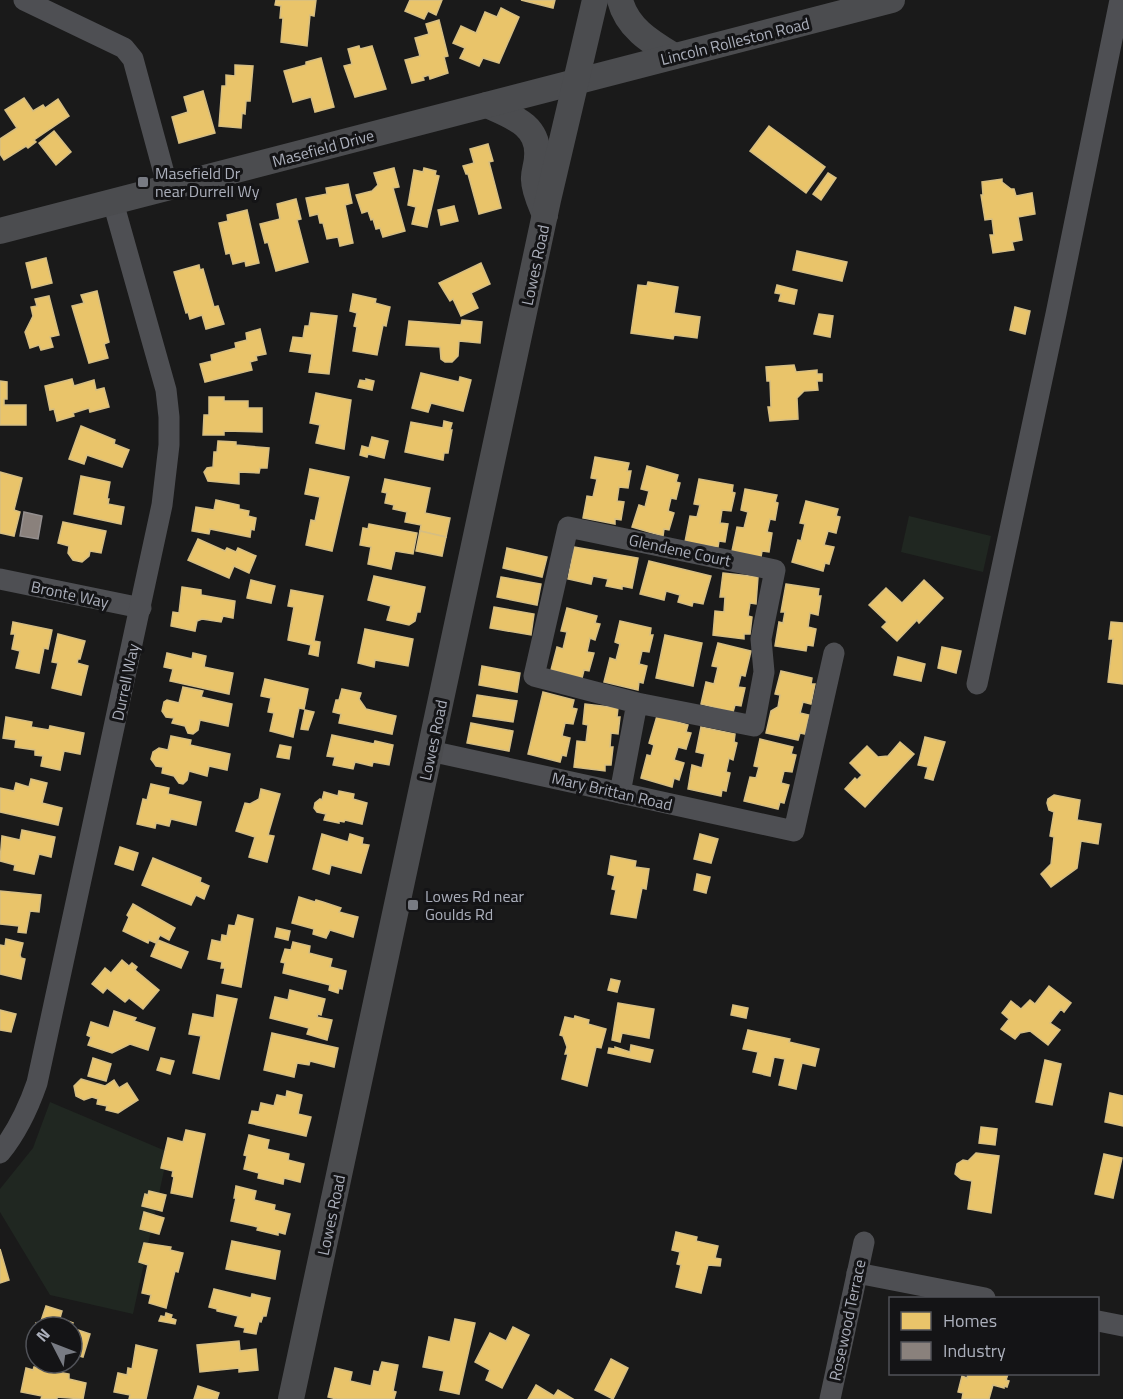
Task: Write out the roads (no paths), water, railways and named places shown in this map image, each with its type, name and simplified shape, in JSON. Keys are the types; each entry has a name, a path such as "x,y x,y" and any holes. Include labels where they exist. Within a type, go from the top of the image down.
{"main road":[{"name":"Lowes Road","path":"291,1399 545,216 594,0"},
{"path":"620,0 622,10 633,27 645,38 674,56"},
{"name":"Lincoln Rolleston Road","path":"577,82 892,0"},
{"name":"Masefield Drive","path":"0,231 577,82"},
{"path":"487,105 523,122 537,142 538,156 533,182 545,216"}],"street":[{"path":"24,0 124,48 133,59 168,188"},
{"path":"977,684 1120,0"},
{"name":"Durrell Way","path":"0,1153 27,1112 37,1083 141,608 168,463 170,417 166,390 113,202"},
{"name":"Glendene Court","path":"568,527 775,570 760,639 764,672 754,726 638,703 534,676 568,527"},
{"name":"Bronte Way","path":"0,579 141,608"},
{"name":"Mary Brittan Road","path":"430,751 794,831 834,653"},
{"path":"620,793 638,703"},
{"name":"Rosewood Terrace","path":"830,1399 864,1242"},
{"path":"857,1273 975,1297"},
{"path":"1099,1321 1123,1326"}],"place":[{"name":"Masefield Dr near Durrell Wy","path":"143,182"},
{"name":"Lowes Rd near Goulds Rd","path":"413,905"}]}
